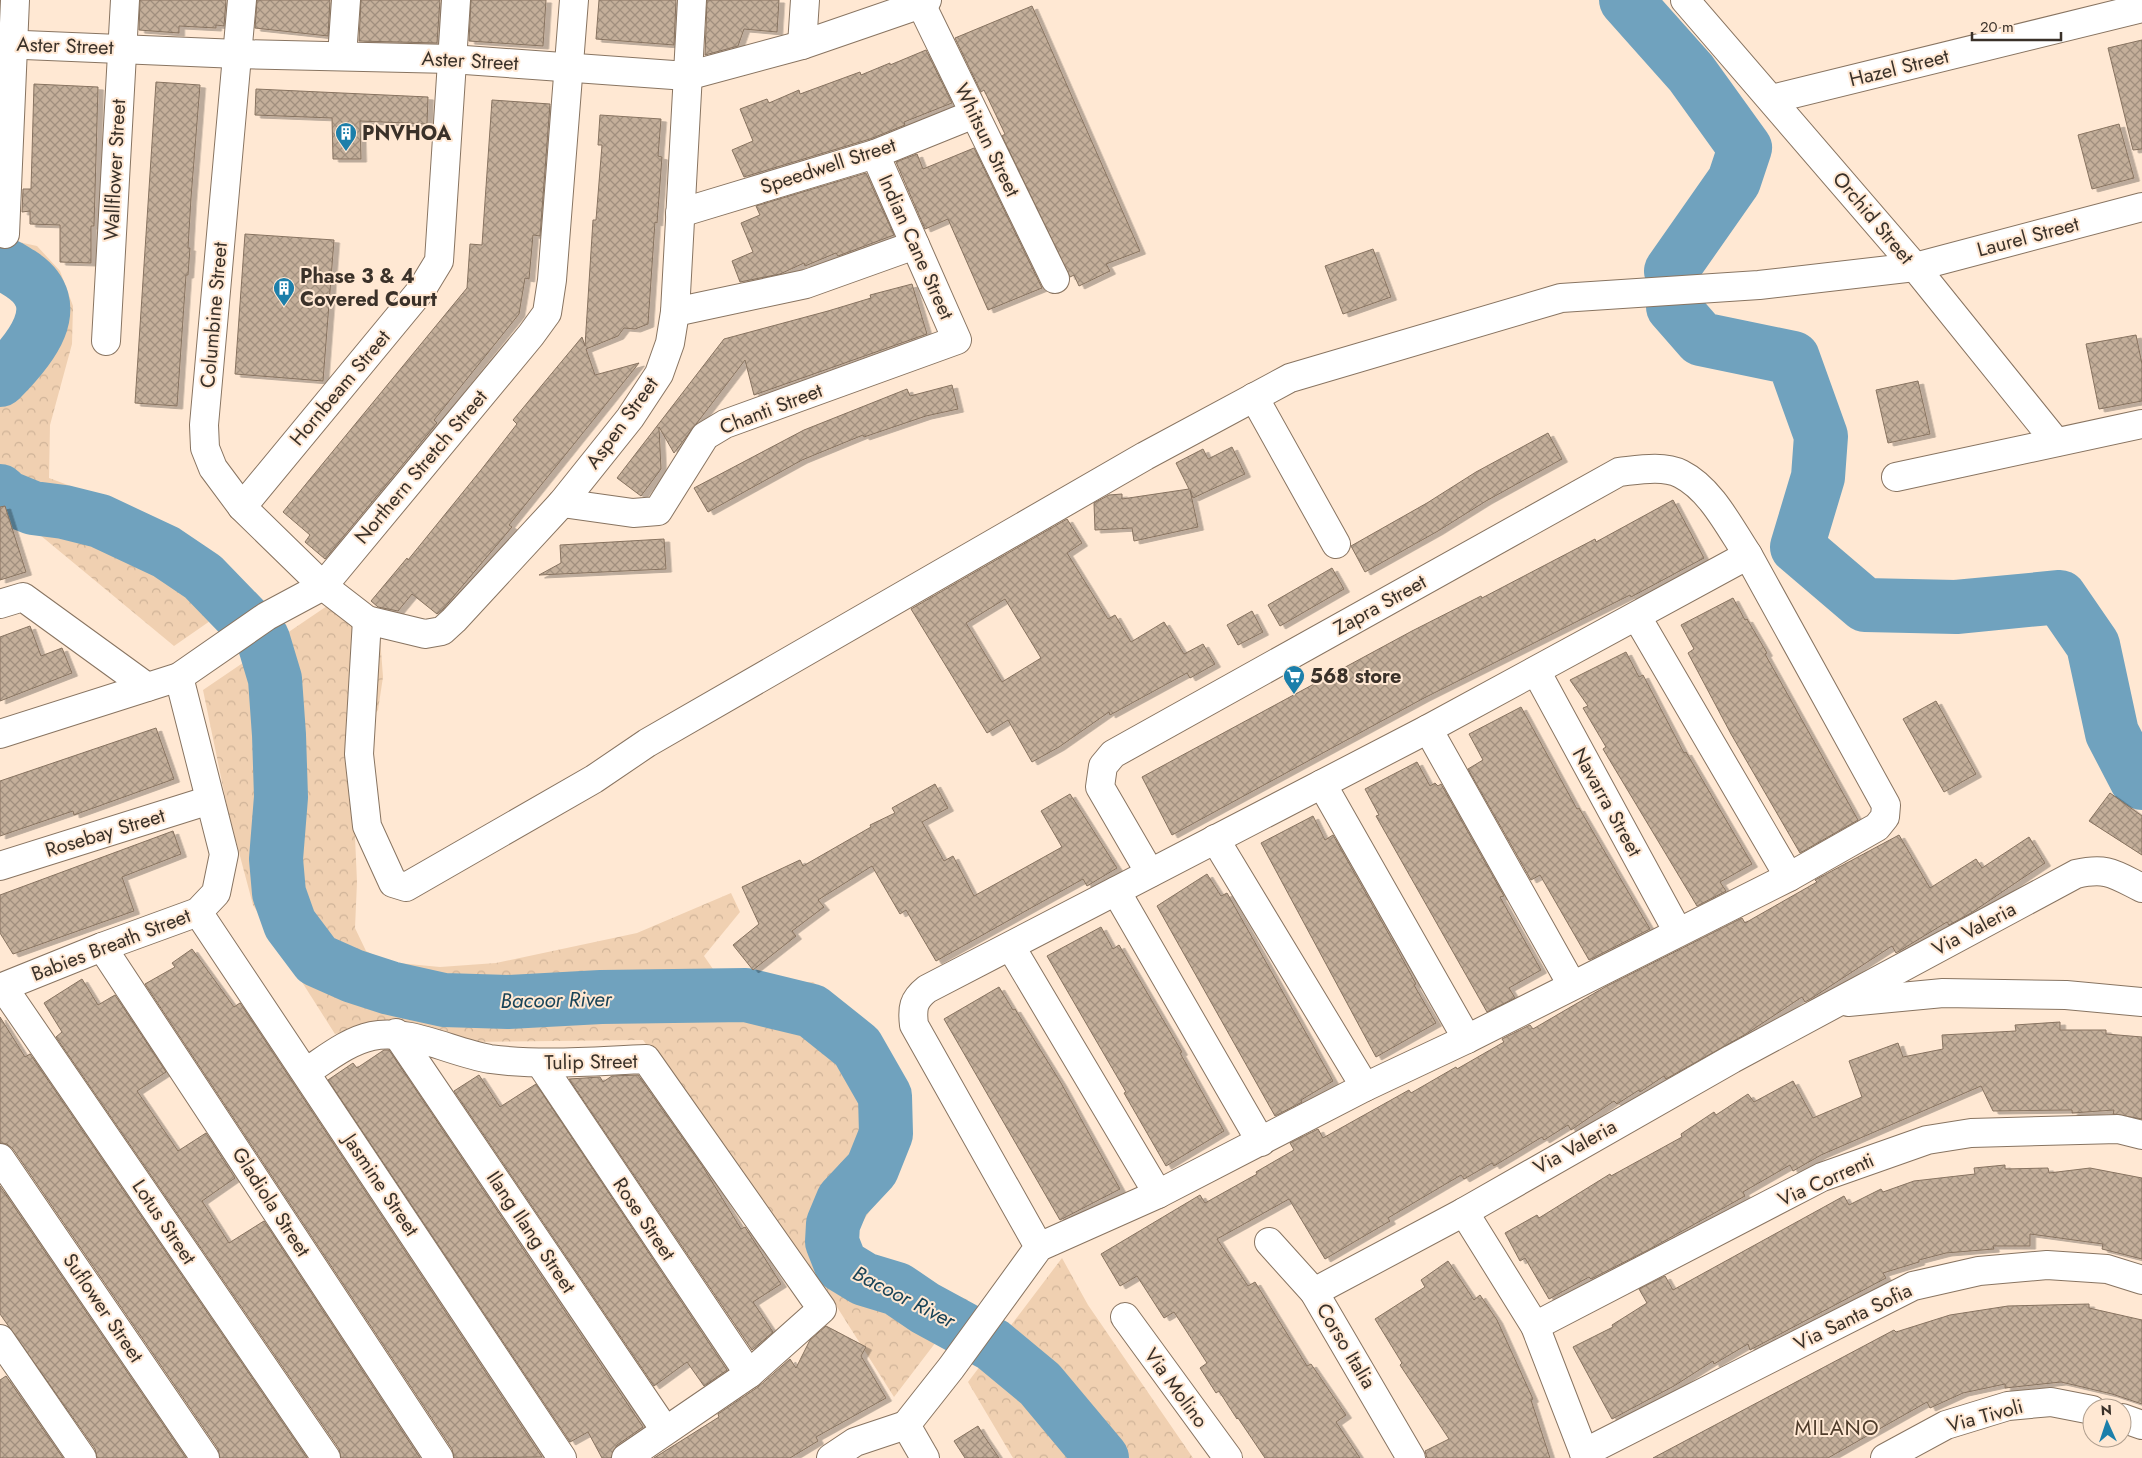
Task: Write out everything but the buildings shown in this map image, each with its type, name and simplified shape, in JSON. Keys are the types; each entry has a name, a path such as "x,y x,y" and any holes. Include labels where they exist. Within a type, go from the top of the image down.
{"street":[{"path":"5,234 6,44 15,0"},
{"name":"Wallflower Street","path":"106,341 125,0"},
{"name":"Columbine Street","path":"242,0 204,425 205,448 214,468 242,507 323,586"},
{"path":"342,56 346,0"},
{"name":"Hornbeam Street","path":"242,507 422,289 439,261 456,0"},
{"name":"Northern Stretch Street","path":"0,734 179,676 267,616 323,586 547,313 552,280 574,0"},
{"name":"Aspen Street","path":"323,586 367,620 425,634 442,631 467,607 562,503 630,418 659,374 670,343 675,312 692,0"},
{"path":"802,46 805,0"},
{"name":"Orchid Street","path":"1685,0 1915,267 2056,442"},
{"name":"Aster Street","path":"6,44 238,54 452,59 687,76 802,46 923,1"},
{"name":"Whitsun Street","path":"923,1 974,114 1055,279"},
{"name":"Hazel Street","path":"1772,99 2142,8"},
{"name":"Speedwell Street","path":"680,212 875,154 974,114"},
{"name":"Indian Cane Street","path":"875,154 957,340"},
{"name":"Laurel Street","path":"367,620 359,754 367,826 393,883 406,887 594,780 655,738 1145,456 1290,378 1561,298 1759,285 1915,267 2142,207"},
{"path":"675,312 806,284 915,245"},
{"name":"Chanti Street","path":"562,503 633,513 658,511 705,436 725,424 957,340"},
{"path":"1254,397 1336,544"},
{"path":"1896,477 2142,424"},
{"name":"Zapra Street","path":"1150,873 1100,786 1104,766 1113,754 1619,472 1650,469 1680,474 1702,489 1748,555 1886,805 1885,817 1877,827 1789,877"},
{"path":"1039,1247 914,1025 913,1010 915,998 927,989 1011,947 1536,672 1748,555"},
{"path":"0,604 23,597 147,687"},
{"path":"832,1458 856,1442 906,1425 977,1333 1039,1247 1158,1194 1365,1087 1467,1039 1789,877 1637,617"},
{"name":"Navarra Street","path":"1536,672 1678,932"},
{"path":"179,676 224,854 207,903"},
{"path":"1428,729 1572,985"},
{"path":"1322,784 1467,1039"},
{"name":"Rosebay Street","path":"0,866 210,800"},
{"path":"1215,839 1365,1087"},
{"name":"Via Valeria","path":"1314,1292 1464,1212 1659,1100 2076,874 2096,870 2114,874 2142,888"},
{"path":"1116,891 1261,1142"},
{"name":"Babies Breath Street","path":"1,987 207,903"},
{"name":"Jasmine Street","path":"207,903 306,1072 562,1458"},
{"name":"Gladiola Street","path":"102,947 439,1458"},
{"path":"1011,947 1158,1194"},
{"name":"Lotus Street","path":"1,987 326,1458"},
{"name":"Via Valeria","path":"1837,1003 1943,993 2066,995 2142,1002"},
{"name":"Tulip Street","path":"306,1072 348,1046 372,1036 396,1033 450,1050 490,1058 540,1063 646,1059 822,1309 749,1374"},
{"name":"Ilang Ilang Street","path":"396,1033 665,1430"},
{"name":"Rose Street","path":"540,1063 749,1374"},
{"name":"Via Correnti","path":"1535,1326 1822,1178 1927,1140 1971,1133 2118,1129 2142,1135"},
{"name":"Suflower Street","path":"0,1158 206,1458"},
{"path":"1464,1212 1535,1326 1585,1455"},
{"name":"Corso Italia","path":"1269,1242 1314,1292 1411,1458"},
{"name":"Via Santa Sofia","path":"1585,1455 1913,1286 1979,1271 2047,1265 2107,1269 2142,1280"},
{"name":"Via Molino","path":"1125,1317 1228,1458"},
{"path":"0,1339 82,1458"},
{"path":"626,1458 749,1374"},
{"name":"Via Tivoli","path":"1885,1458 1946,1425 2008,1406 2051,1402 2082,1408"},
{"path":"906,1425 925,1458"}],"green space":[{"path":"0,238 37,246 60,271 73,306 72,344 50,425 49,478 127,507 185,548 246,596 174,646 40,535 0,516 0,350 20,323 18,287 0,285"},
{"path":"327,606 380,637 383,677 378,710 351,745 357,882 355,928 366,951 387,962 440,967 496,963 637,933 731,893 740,912 704,956 724,985 813,982 853,1014 885,1059 908,1110 905,1142 880,1195 860,1226 856,1246 878,1262 968,1300 894,1397 837,1307 643,1040 467,1042 376,1025 335,1034 253,905 228,811 203,690"},
{"path":"1062,1258 1088,1305 1193,1458 1013,1458 968,1382"}],"waterway":[{"path":"1626,0 1691,73 1745,148 1734,181 1671,271"},
{"name":"Bacoor River","path":"0,263 21,274 35,286 42,300 43,314 32,342 0,380"},
{"path":"1673,307 1701,339 1793,358 1821,436 1818,477 1797,547 1865,605 1956,607 2060,597 2093,645 2112,733 2137,781 2142,783"},
{"name":"Bacoor River","path":"0,491 6,497 33,508 64,512 100,521 166,552 203,577 263,639 275,679 279,735 281,797 276,859 279,893 290,924 317,960 353,976 390,988 444,1000 508,1002 601,997 746,995 812,1011 857,1047 885,1096 886,1134 872,1169 843,1200 833,1224 832,1242 841,1265 864,1279 897,1289 925,1308 993,1345 1040,1384 1102,1458"}],"place":[{"name":"PNVHOA","path":"346,152"},
{"name":"Phase 3 & 4 Covered Court","path":"284,307"},
{"name":"568 store","path":"1294,695"}],"district":[{"name":"MILANO","path":"1837,1428"}]}
